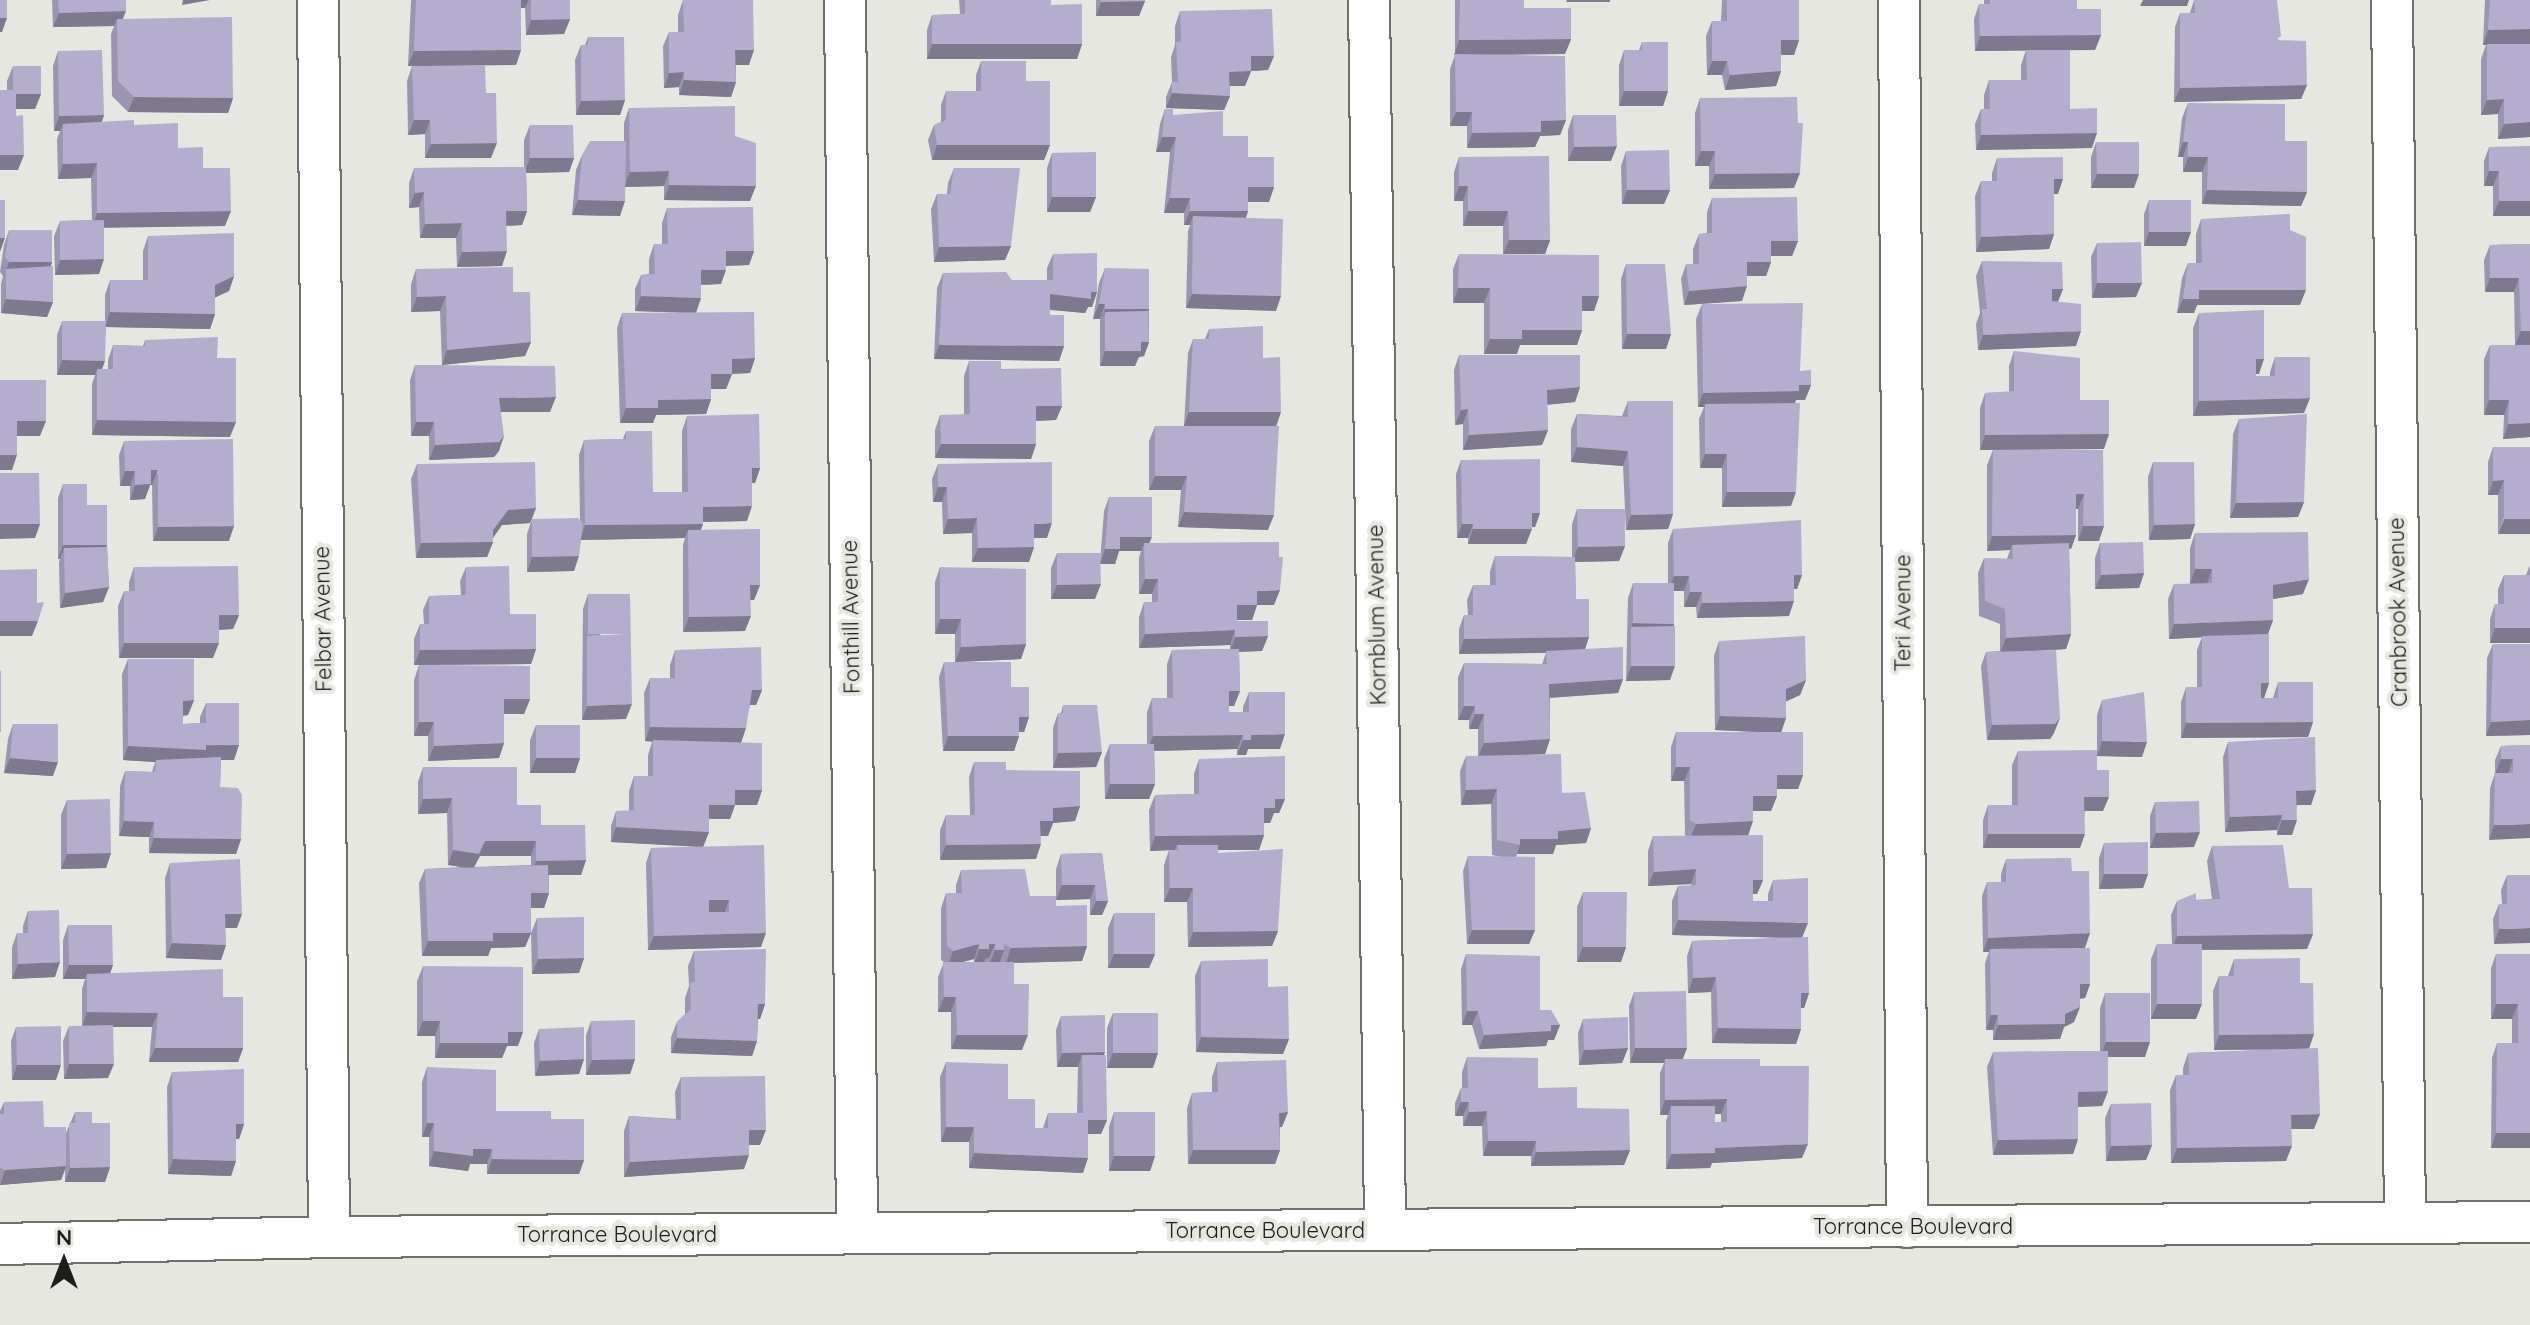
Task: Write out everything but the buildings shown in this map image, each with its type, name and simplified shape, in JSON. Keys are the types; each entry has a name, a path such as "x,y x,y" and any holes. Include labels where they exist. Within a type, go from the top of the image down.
{"street":[{"name":"Felbar Avenue","path":"318,0 329,1237"},
{"name":"Fonthill Avenue","path":"845,0 857,1233"},
{"name":"Kornblum Avenue","path":"1369,0 1385,1230"},
{"name":"Teri Avenue","path":"1899,0 1907,1227"},
{"name":"Cranbrook Avenue","path":"2392,0 2405,1223"},
{"name":"Torrance Boulevard","path":"0,1244 329,1237 2530,1222"}]}
